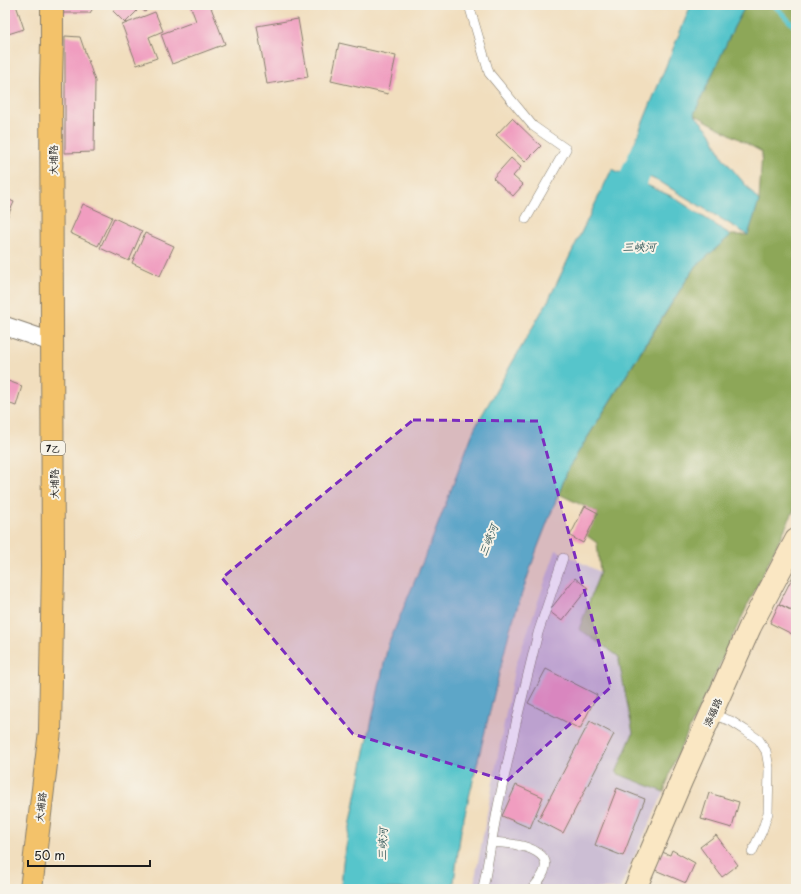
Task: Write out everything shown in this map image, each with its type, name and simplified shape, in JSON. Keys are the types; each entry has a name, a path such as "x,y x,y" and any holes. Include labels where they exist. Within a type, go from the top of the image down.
{"main road":[{"name":"大埔路","path":"31,889 50,731 53,566 52,5"}],"street":[{"path":"5,326 52,342"},
{"name":"添福路","path":"635,889 681,781 750,627 796,540"}],"lane":[{"path":"469,5 489,73 533,126 566,149 526,219"},
{"path":"483,889 498,806 516,724 538,633 563,558"},
{"path":"711,714 731,722 745,730 759,740 766,751 769,768 768,813 762,831 752,852"},
{"path":"492,842 516,844 530,848 545,860 546,867 543,875 532,889"}],"highlighted area":[{"path":"413,420 538,421 611,687 507,781 353,734 222,578"}],"shaded area":[{"path":"556,550 600,572 579,629 618,656 633,733 616,773 664,792 620,889 473,889 514,670"}],"green space":[{"path":"746,5 796,5 796,506 674,762 664,792 616,773 633,733 618,656 579,629 600,572 597,543 586,535 598,513 559,494 569,467 694,268 731,235 748,235 759,201 762,152 694,114 734,27"}],"water":[{"path":"691,5 746,5 734,27 694,114 710,132 723,158 759,201 748,235 662,183 625,166"},
{"name":"三峽河","path":"612,169 673,197 731,235 694,268 569,467 537,549 510,629 461,830 453,889 341,889 343,862 388,645 433,537 475,427 549,299"}],"building":[{"path":"5,5 16,5 24,29 5,35"},
{"path":"62,5 95,5 90,13 62,13"},
{"path":"118,5 130,5 137,11 125,23 113,11"},
{"path":"137,5 151,5 145,12"},
{"path":"190,5 210,5 225,44 172,64 161,34 196,21"},
{"path":"155,12 163,31 149,37 157,58 137,65 122,25"},
{"path":"298,19 308,77 267,84 257,26"},
{"path":"65,36 80,37 95,81 94,152 65,153"},
{"path":"339,43 396,56 388,94 331,81"},
{"path":"512,118 541,146 525,162 496,135"},
{"path":"511,158 521,167 513,176 523,185 513,196 493,178"},
{"path":"5,198 14,202 5,222"},
{"path":"83,204 112,217 98,246 70,233"},
{"path":"114,218 142,231 129,261 100,248"},
{"path":"145,233 174,246 160,276 132,263"},
{"path":"5,380 22,386 16,406 5,402"},
{"path":"585,506 598,513 583,543 570,536"},
{"path":"796,570 796,612 779,604"},
{"path":"575,578 588,588 562,621 549,611"},
{"path":"779,604 796,613 796,636 770,623"},
{"path":"546,669 597,695 580,729 528,703"},
{"path":"590,721 614,734 563,833 538,820"},
{"path":"516,785 543,797 530,828 502,816"},
{"path":"617,788 645,799 623,856 595,845"},
{"path":"709,793 739,802 732,828 701,819"},
{"path":"716,835 738,865 722,877 700,847"},
{"path":"672,850 695,863 686,883 655,870 662,852 670,855"}],"waterway":[{"path":"774,5 796,28"},
{"name":"三峽河","path":"619,215 638,168 654,136"}]}
